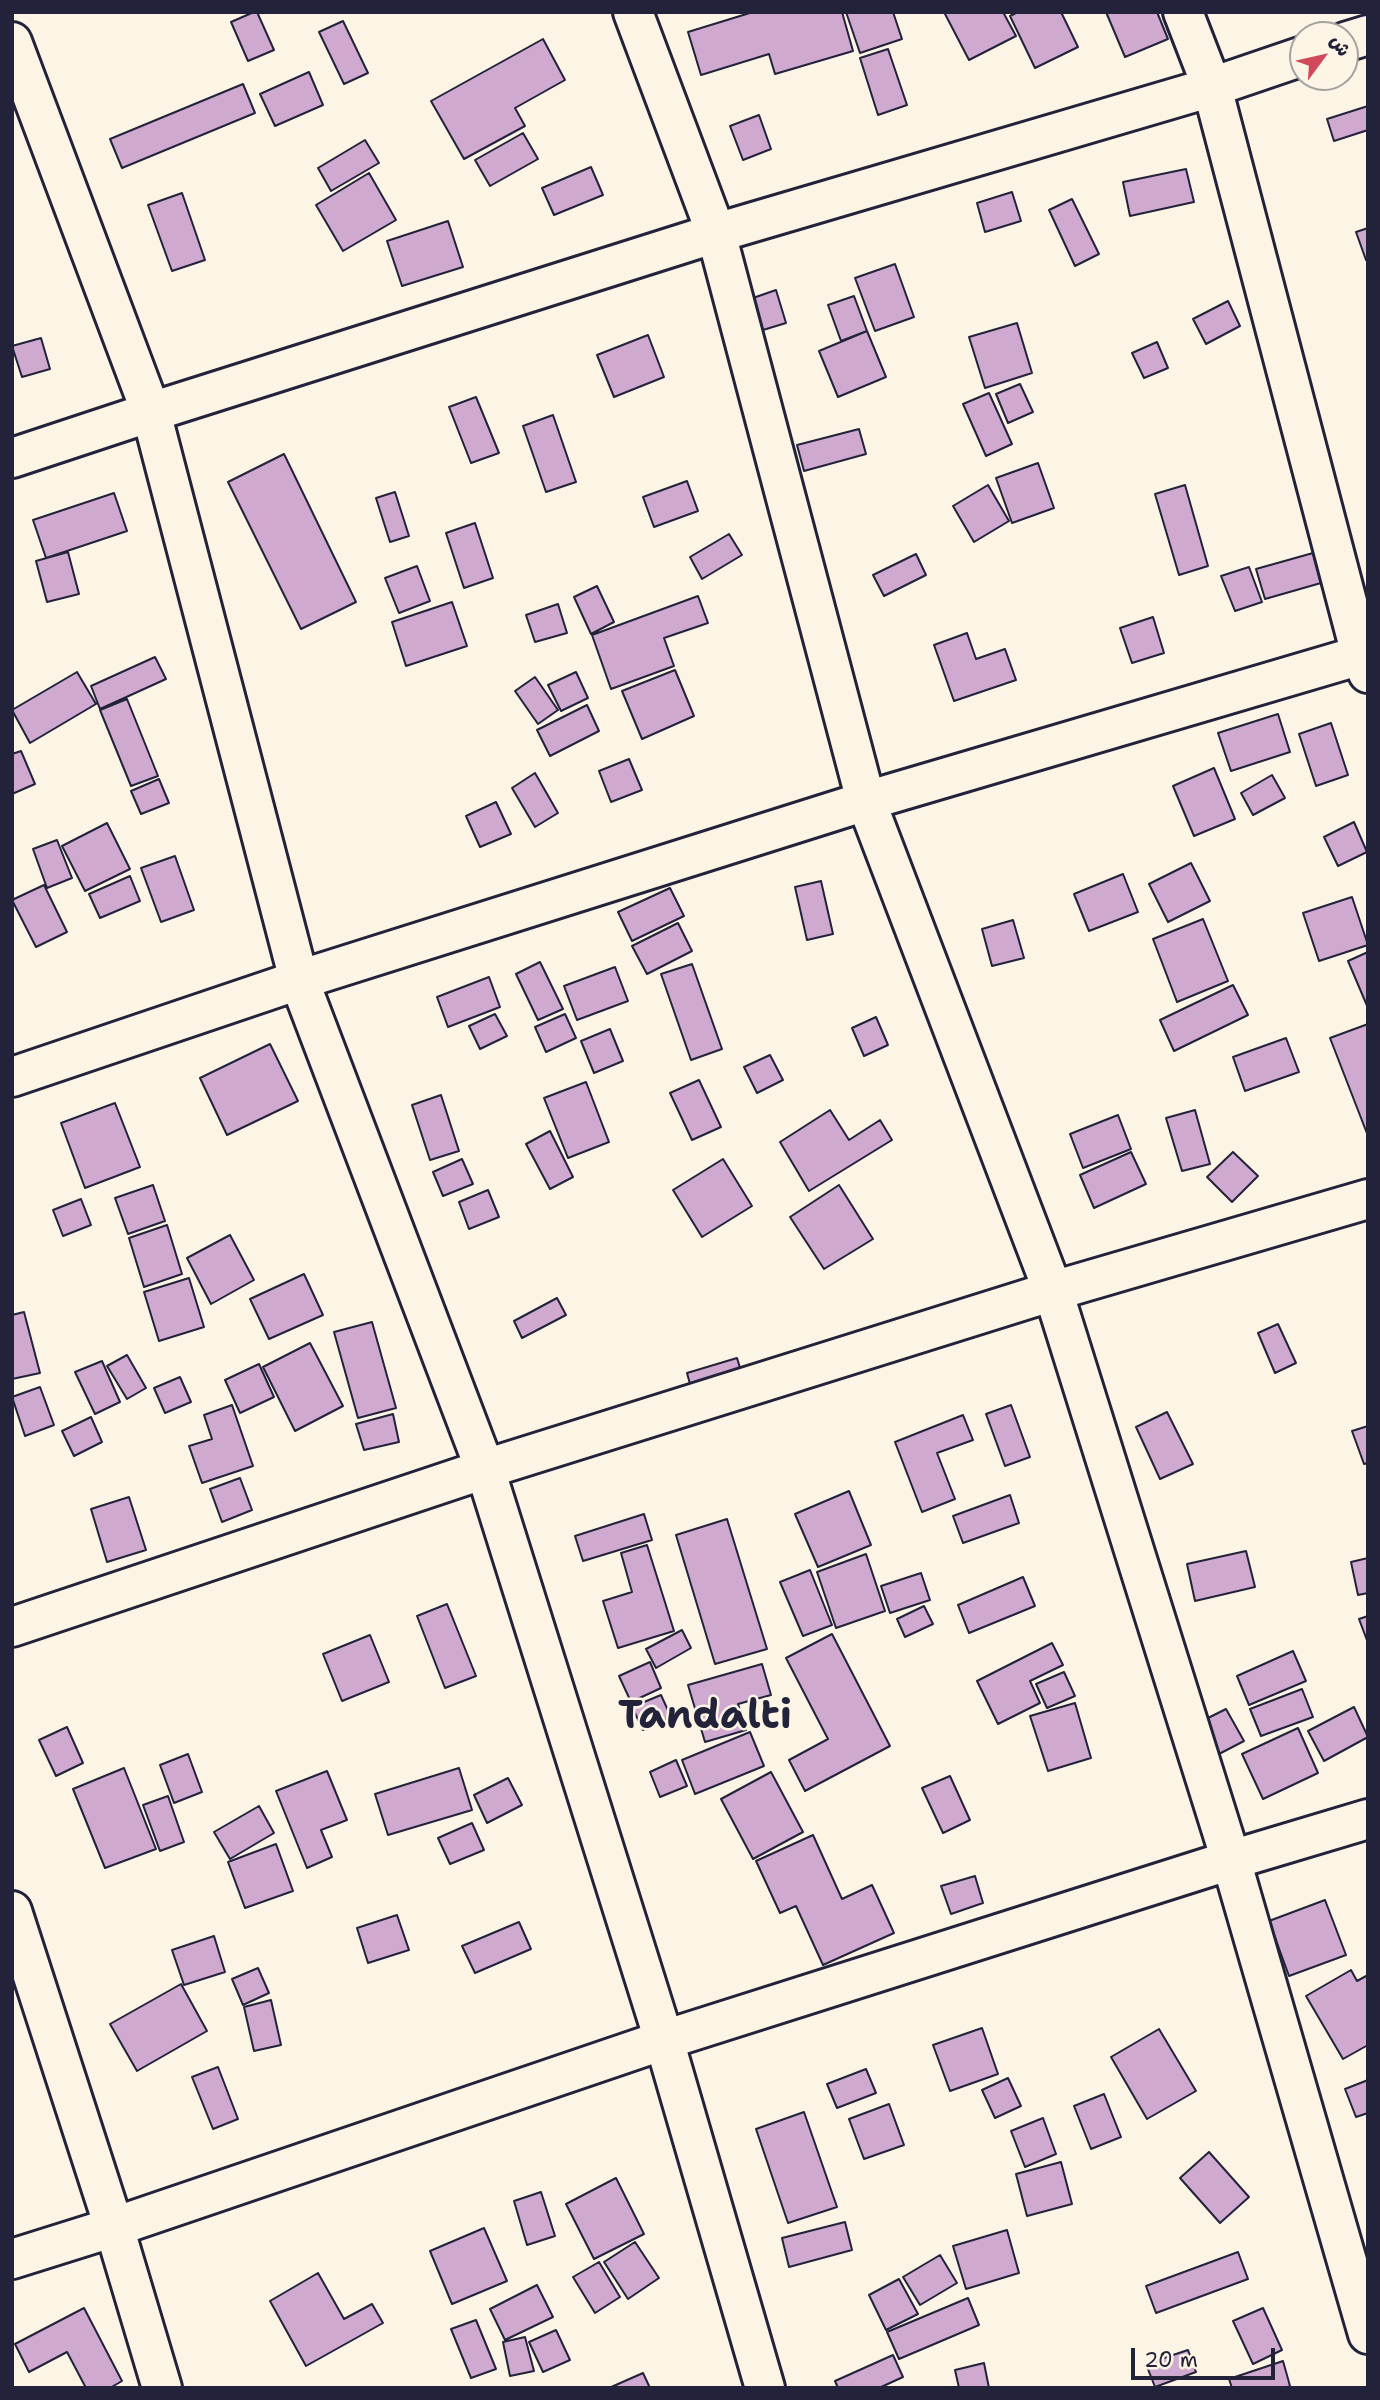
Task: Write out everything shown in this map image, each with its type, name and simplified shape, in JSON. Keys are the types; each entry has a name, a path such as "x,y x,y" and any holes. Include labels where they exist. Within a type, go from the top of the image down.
{"street":[{"path":"633,12 716,233 866,801 1053,1291 1231,1860 1368,2334"},
{"path":"12,1077 299,980 866,801 1366,660 1212,87 1184,12"},
{"path":"12,42 151,412 299,980 485,1469 664,2040 765,2388"},
{"path":"12,458 716,233 1212,87 1289,61"},
{"path":"12,1627 485,1469 1053,1291 1368,1199"},
{"path":"12,2259 114,2227 664,2040 1368,1819"},
{"path":"12,1911 114,2227 162,2388"}],"building":[{"path":"257,12 274,50 248,61 231,22"},
{"path":"753,12 842,12 853,51 775,74 769,54 701,75 688,32"},
{"path":"846,12 893,12 902,39 860,53"},
{"path":"944,12 1003,12 1016,36 969,60"},
{"path":"1018,12 1061,12 1078,47 1035,68 1010,16"},
{"path":"1106,12 1157,12 1168,39 1125,57"},
{"path":"343,21 368,73 344,84 319,32"},
{"path":"543,39 565,80 515,108 525,126 464,159 431,101"},
{"path":"888,49 907,105 878,115 860,58"},
{"path":"309,72 323,105 275,126 260,94"},
{"path":"243,84 255,113 122,168 110,139"},
{"path":"1368,106 1368,130 1334,141 1327,119"},
{"path":"759,115 771,149 743,160 730,126"},
{"path":"523,133 538,159 490,186 475,160"},
{"path":"365,140 379,163 331,191 318,168"},
{"path":"591,167 603,195 554,215 542,188"},
{"path":"1186,169 1194,202 1130,216 1123,182"},
{"path":"369,173 396,220 343,251 316,205"},
{"path":"1012,192 1021,221 985,232 977,203"},
{"path":"182,193 205,260 172,271 148,205"},
{"path":"1072,199 1099,254 1075,266 1049,210"},
{"path":"448,221 463,267 402,286 387,241"},
{"path":"1368,228 1368,259 1366,260 1356,232"},
{"path":"895,264 914,317 875,331 855,278"},
{"path":"776,290 786,323 763,330 753,298"},
{"path":"854,296 867,331 841,341 828,305"},
{"path":"1228,301 1240,326 1206,344 1193,319"},
{"path":"1017,323 1032,373 985,388 969,337"},
{"path":"867,331 886,377 838,397 819,351"},
{"path":"648,335 664,377 614,397 597,355"},
{"path":"41,338 50,369 22,377 12,346"},
{"path":"1157,342 1168,368 1144,378 1132,353"},
{"path":"1020,384 1033,412 1008,423 996,394"},
{"path":"989,393 1012,444 986,456 963,404"},
{"path":"476,397 499,453 471,463 449,407"},
{"path":"553,415 576,482 546,492 523,426"},
{"path":"859,429 866,454 804,471 797,445"},
{"path":"284,454 356,602 301,629 228,482"},
{"path":"1038,463 1054,508 1012,523 996,478"},
{"path":"687,481 698,511 654,527 643,497"},
{"path":"988,485 1009,521 974,542 953,506"},
{"path":"1185,485 1208,566 1179,575 1155,494"},
{"path":"395,492 409,536 390,542 376,498"},
{"path":"114,493 127,531 46,558 33,520"},
{"path":"475,523 493,578 464,588 446,533"},
{"path":"729,534 742,555 702,579 690,557"},
{"path":"68,552 79,594 47,602 36,561"},
{"path":"1313,553 1321,583 1265,599 1256,569"},
{"path":"916,554 926,575 884,596 873,575"},
{"path":"417,566 430,601 399,613 385,578"},
{"path":"1249,567 1262,602 1235,611 1221,576"},
{"path":"597,586 614,622 591,634 574,597"},
{"path":"698,596 708,623 664,638 674,666 611,689 592,635"},
{"path":"452,602 467,646 406,666 392,622"},
{"path":"558,604 567,633 535,642 526,615"},
{"path":"1153,617 1164,653 1132,663 1120,628"},
{"path":"967,633 976,659 1005,649 1016,680 954,701 934,645"},
{"path":"155,657 166,679 100,709 91,686"},
{"path":"675,670 694,716 642,739 622,691"},
{"path":"77,672 96,704 30,743 12,710"},
{"path":"576,672 588,698 561,711 548,685"},
{"path":"535,677 558,710 538,724 515,691"},
{"path":"127,699 158,776 131,786 100,710"},
{"path":"587,705 599,731 550,756 537,730"},
{"path":"1278,714 1290,752 1231,771 1218,733"},
{"path":"1331,723 1348,775 1316,786 1299,734"},
{"path":"21,751 35,784 12,794 12,754"},
{"path":"629,759 642,790 611,802 599,771"},
{"path":"1214,768 1235,819 1194,836 1173,786"},
{"path":"535,773 558,813 535,827 512,788"},
{"path":"1272,775 1285,798 1253,815 1241,793"},
{"path":"159,779 169,803 141,814 131,791"},
{"path":"496,802 511,834 480,847 466,816"},
{"path":"1354,822 1367,852 1338,866 1324,837"},
{"path":"107,823 130,869 85,891 62,846"},
{"path":"57,840 72,878 47,888 33,849"},
{"path":"175,856 194,910 161,922 141,868"},
{"path":"1191,863 1210,901 1168,922 1149,884"},
{"path":"1123,874 1138,912 1089,931 1074,894"},
{"path":"130,876 140,901 100,918 89,894"},
{"path":"821,881 833,934 807,940 795,887"},
{"path":"44,885 67,932 36,947 12,900"},
{"path":"670,888 684,916 632,941 618,912"},
{"path":"1352,897 1368,945 1319,961 1303,913"},
{"path":"1203,919 1228,981 1177,1002 1153,939"},
{"path":"1013,920 1024,958 992,966 982,929"},
{"path":"678,923 692,951 647,974 632,946"},
{"path":"1368,952 1368,1008 1348,961"},
{"path":"540,962 563,1009 538,1020 516,974"},
{"path":"692,964 722,1049 691,1060 661,974"},
{"path":"615,967 628,1001 577,1020 564,986"},
{"path":"489,977 500,1007 448,1027 437,997"},
{"path":"1233,985 1248,1015 1174,1051 1160,1020"},
{"path":"495,1014 507,1036 480,1049 469,1026"},
{"path":"565,1014 576,1038 546,1052 535,1027"},
{"path":"876,1017 888,1045 864,1056 852,1028"},
{"path":"1368,1024 1368,1136 1330,1038"},
{"path":"610,1029 623,1061 594,1073 581,1041"},
{"path":"1286,1038 1299,1072 1245,1091 1233,1057"},
{"path":"270,1044 298,1101 227,1135 200,1078"},
{"path":"770,1055 783,1080 757,1093 744,1067"},
{"path":"699,1080 721,1127 692,1140 670,1093"},
{"path":"586,1082 609,1142 568,1158 544,1098"},
{"path":"441,1095 459,1151 430,1160 412,1105"},
{"path":"115,1103 140,1167 85,1188 61,1123"},
{"path":"830,1110 849,1140 880,1120 892,1140 809,1191 780,1142"},
{"path":"1195,1110 1210,1164 1182,1171 1166,1118"},
{"path":"1118,1115 1131,1149 1083,1168 1070,1134"},
{"path":"550,1131 573,1177 550,1189 526,1144"},
{"path":"1131,1152 1146,1184 1094,1208 1080,1175"},
{"path":"1233,1152 1258,1176 1232,1202 1207,1177"},
{"path":"462,1159 473,1184 443,1196 433,1172"},
{"path":"723,1159 752,1206 702,1237 673,1190"},
{"path":"153,1185 165,1221 128,1234 115,1198"},
{"path":"839,1185 873,1239 824,1269 790,1217"},
{"path":"488,1190 499,1217 469,1229 459,1202"},
{"path":"81,1199 91,1225 63,1236 53,1210"},
{"path":"167,1225 182,1274 144,1287 129,1238"},
{"path":"230,1235 254,1280 211,1304 187,1258"},
{"path":"304,1274 323,1315 269,1339 250,1299"},
{"path":"189,1278 204,1327 159,1341 144,1292"},
{"path":"557,1298 566,1315 522,1338 514,1321"},
{"path":"24,1312 40,1373 12,1379 12,1315"},
{"path":"372,1322 396,1408 358,1418 334,1332"},
{"path":"1278,1324 1296,1363 1275,1373 1258,1333"},
{"path":"310,1343 343,1406 295,1431 263,1367"},
{"path":"127,1355 146,1388 127,1399 107,1366"},
{"path":"737,1358 744,1381 693,1395 687,1373"},
{"path":"102,1361 120,1402 95,1414 75,1372"},
{"path":"259,1364 274,1397 240,1413 225,1380"},
{"path":"180,1377 191,1402 165,1413 154,1388"},
{"path":"40,1387 54,1425 25,1436 12,1397"},
{"path":"232,1405 253,1466 202,1483 189,1446 212,1439 204,1415"},
{"path":"1011,1405 1030,1457 1005,1466 986,1414"},
{"path":"1167,1412 1193,1464 1160,1479 1136,1427"},
{"path":"393,1414 399,1442 364,1450 356,1424"},
{"path":"963,1415 973,1440 937,1453 955,1499 922,1512 895,1442"},
{"path":"91,1417 102,1442 74,1456 62,1431"},
{"path":"1368,1426 1368,1463 1364,1464 1352,1431"},
{"path":"240,1478 252,1510 222,1522 210,1489"},
{"path":"849,1491 871,1545 818,1567 795,1514"},
{"path":"1010,1495 1019,1523 963,1543 953,1516"},
{"path":"129,1497 146,1550 107,1562 91,1509"},
{"path":"644,1514 652,1540 583,1561 575,1536"},
{"path":"727,1519 767,1649 715,1664 676,1535"},
{"path":"647,1545 674,1631 618,1648 603,1601 632,1592 621,1553"},
{"path":"1246,1551 1255,1587 1195,1601 1187,1564"},
{"path":"866,1554 885,1611 836,1628 817,1572"},
{"path":"1368,1558 1368,1593 1358,1595 1351,1562"},
{"path":"810,1570 832,1625 803,1636 780,1582"},
{"path":"921,1573 930,1600 890,1613 881,1586"},
{"path":"1023,1577 1035,1606 969,1633 958,1605"},
{"path":"447,1604 476,1676 445,1688 417,1616"},
{"path":"924,1606 933,1624 905,1637 897,1619"},
{"path":"1368,1616 1368,1643 1359,1619"},
{"path":"682,1630 691,1648 656,1668 646,1649"},
{"path":"832,1634 890,1746 805,1791 789,1760 828,1739 786,1658"},
{"path":"370,1635 389,1682 342,1701 323,1654"},
{"path":"1052,1643 1063,1665 1030,1681 1040,1703 998,1724 977,1681"},
{"path":"1293,1651 1306,1681 1249,1705 1237,1676"},
{"path":"650,1662 661,1688 631,1702 619,1676"},
{"path":"762,1664 771,1695 738,1704 746,1730 705,1742 688,1685"},
{"path":"1064,1672 1075,1696 1047,1708 1036,1684"},
{"path":"1302,1689 1313,1717 1261,1736 1250,1709"},
{"path":"661,1695 671,1717 643,1730 632,1707"},
{"path":"1075,1703 1091,1758 1048,1771 1030,1716"},
{"path":"1354,1707 1368,1737 1324,1761 1308,1731"},
{"path":"1226,1709 1244,1741 1219,1754 1202,1721"},
{"path":"67,1727 83,1763 56,1776 39,1740"},
{"path":"1298,1728 1318,1773 1263,1799 1242,1754"},
{"path":"750,1732 764,1766 695,1794 682,1760"},
{"path":"188,1754 202,1792 174,1803 160,1765"},
{"path":"676,1760 687,1786 660,1797 650,1772"},
{"path":"124,1768 156,1849 105,1868 73,1789"},
{"path":"459,1768 472,1810 388,1835 375,1794"},
{"path":"327,1771 347,1820 321,1830 332,1857 307,1868 276,1791"},
{"path":"771,1772 803,1832 753,1859 721,1799"},
{"path":"950,1776 970,1820 943,1833 922,1788"},
{"path":"508,1778 522,1805 487,1823 474,1795"},
{"path":"168,1796 184,1842 160,1851 143,1805"},
{"path":"259,1806 274,1833 230,1859 214,1832"},
{"path":"472,1823 484,1850 450,1864 438,1838"},
{"path":"813,1835 842,1899 872,1885 894,1933 823,1965 796,1906 780,1913 756,1861"},
{"path":"276,1844 293,1891 245,1908 228,1862"},
{"path":"975,1876 983,1903 951,1914 941,1886"},
{"path":"1325,1900 1346,1955 1289,1976 1269,1921"},
{"path":"397,1915 409,1950 368,1963 357,1928"},
{"path":"519,1922 531,1949 475,1973 462,1946"},
{"path":"214,1936 225,1972 184,1985 172,1950"},
{"path":"258,1968 269,1993 243,2005 232,1979"},
{"path":"1351,1970 1357,1981 1368,1975 1368,2045 1343,2059 1306,1996"},
{"path":"181,1984 207,2031 137,2071 110,2024"},
{"path":"271,2000 281,2045 254,2051 244,2007"},
{"path":"982,2028 998,2074 950,2091 933,2045"},
{"path":"1159,2029 1196,2091 1147,2119 1111,2057"},
{"path":"218,2067 238,2119 213,2129 192,2077"},
{"path":"866,2069 876,2093 837,2108 827,2084"},
{"path":"1008,2078 1021,2106 995,2118 982,2090"},
{"path":"1368,2080 1368,2113 1356,2117 1345,2089"},
{"path":"1104,2094 1121,2137 1091,2149 1074,2106"},
{"path":"889,2104 904,2145 864,2159 849,2119"},
{"path":"804,2112 837,2207 788,2223 756,2129"},
{"path":"1043,2118 1056,2154 1025,2167 1011,2131"},
{"path":"1209,2152 1249,2197 1220,2223 1180,2178"},
{"path":"1061,2162 1072,2204 1027,2216 1016,2174"},
{"path":"616,2178 644,2234 594,2259 566,2204"},
{"path":"541,2192 555,2236 527,2245 514,2201"},
{"path":"845,2222 852,2250 789,2267 782,2238"},
{"path":"484,2228 507,2281 452,2304 430,2251"},
{"path":"1007,2230 1019,2273 966,2289 953,2246"},
{"path":"635,2242 659,2278 628,2299 604,2262"},
{"path":"1238,2252 1248,2279 1156,2313 1146,2286"},
{"path":"940,2255 957,2283 920,2305 903,2277"},
{"path":"599,2262 620,2297 595,2313 573,2277"},
{"path":"318,2273 344,2319 372,2304 383,2323 306,2366 270,2301"},
{"path":"899,2279 918,2314 886,2330 869,2295"},
{"path":"537,2285 553,2317 505,2340 490,2309"},
{"path":"968,2298 979,2325 899,2359 887,2332"},
{"path":"84,2308 122,2381 110,2388 86,2388 67,2352 29,2372 15,2344"},
{"path":"1263,2308 1282,2350 1253,2364 1233,2321"},
{"path":"476,2320 496,2369 471,2378 451,2329"},
{"path":"556,2330 570,2360 543,2372 529,2342"},
{"path":"525,2337 534,2371 510,2376 503,2342"},
{"path":"1188,2350 1196,2372 1155,2387 1146,2364"},
{"path":"893,2355 903,2377 879,2388 838,2388 835,2381"},
{"path":"1283,2361 1290,2386 1232,2388 1229,2379"},
{"path":"984,2363 989,2388 959,2388 955,2370"},
{"path":"643,2373 650,2388 609,2388"}],"district":[{"name":"Tandalti","path":"705,1718"}]}
